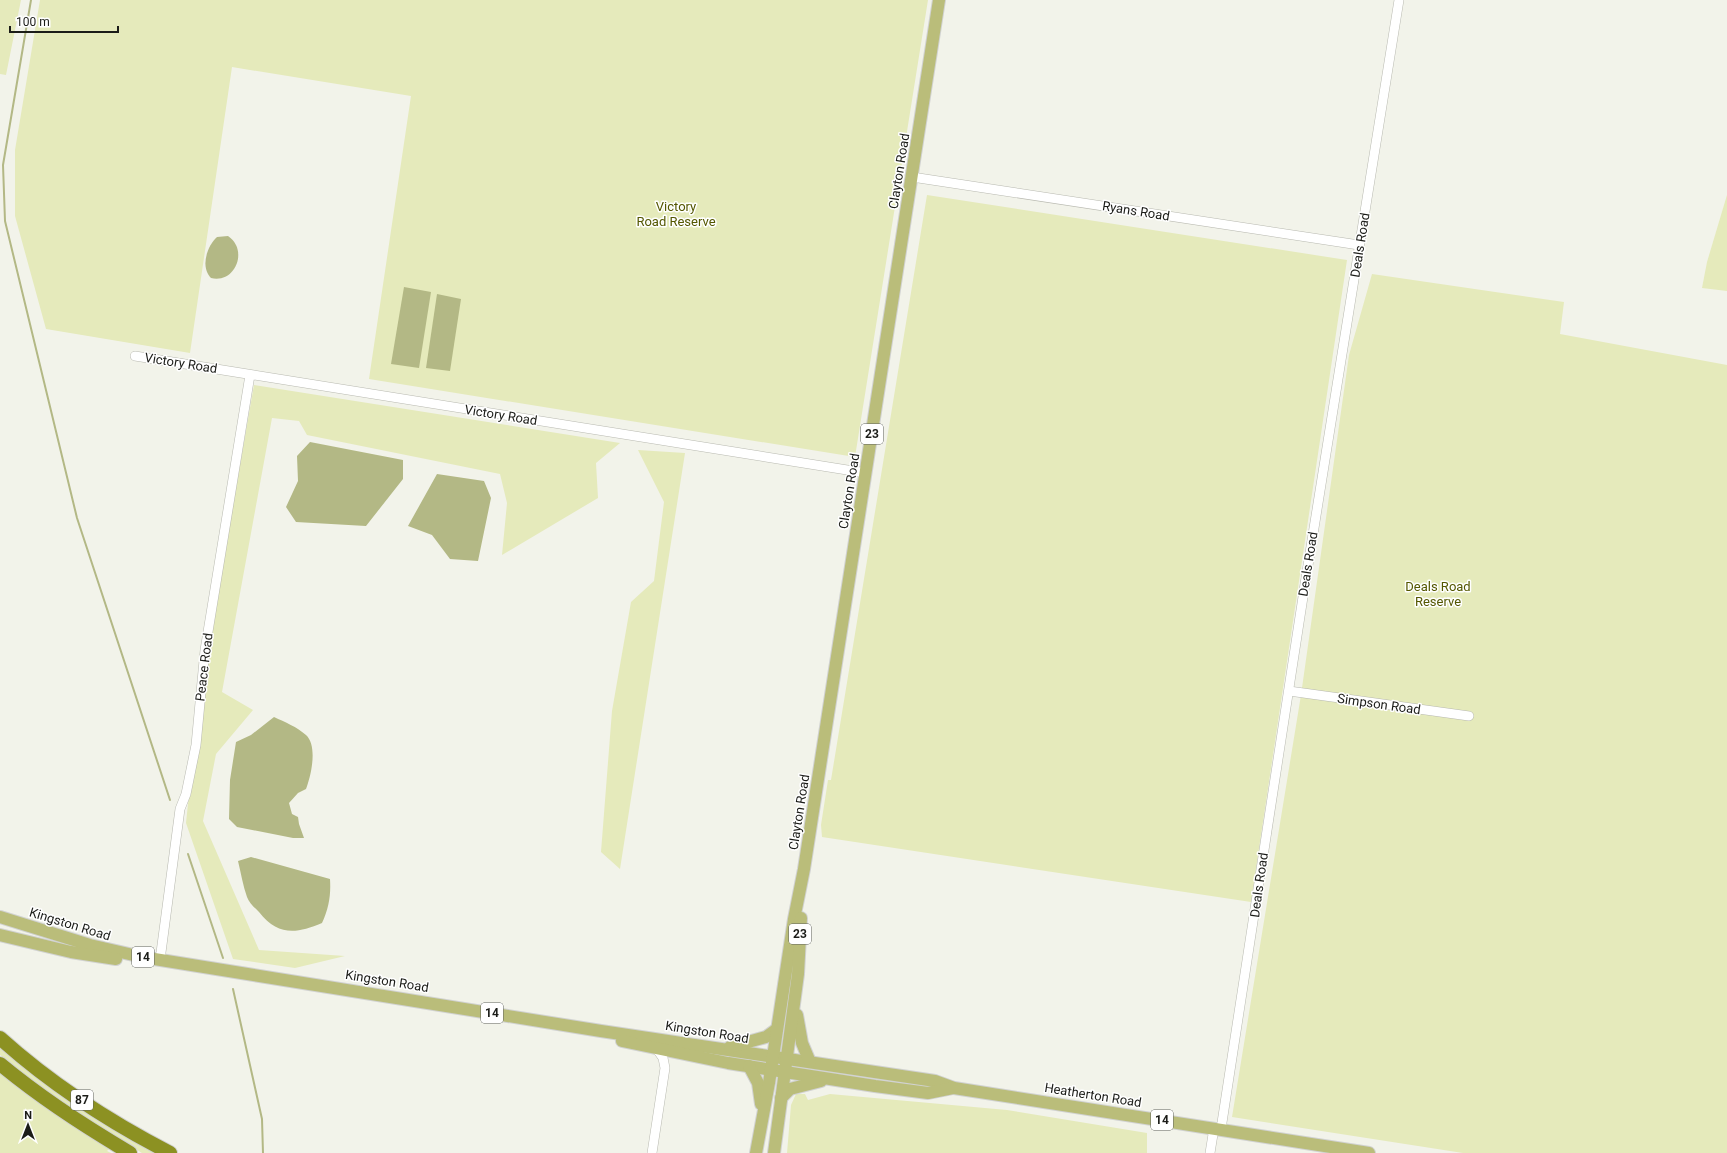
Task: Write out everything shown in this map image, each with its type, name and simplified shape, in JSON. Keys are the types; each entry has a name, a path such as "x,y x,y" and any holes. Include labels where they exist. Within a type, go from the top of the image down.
{"highway":[{"name":"87","path":"0,1038 44,1074 88,1104 170,1153"},
{"name":"87","path":"0,1064 28,1087 82,1125 130,1153"}],"main road":[{"name":"Clayton Road","path":"773,1056 804,868 939,0"},
{"name":"Clayton Road","path":"786,1058 795,995 804,868"},
{"name":"Kingston Road","path":"0,918 90,945 160,963 577,1033 771,1070"},
{"path":"0,921 69,946 71,952"},
{"name":"Kingston Road","path":"0,935 71,952 160,963 773,1056"},
{"path":"783,989 795,995 802,1043 810,1062"},
{"path":"718,1048 736,1046 761,1039 777,1029"},
{"name":"Heatherton Road","path":"773,1056 935,1081 954,1088 1369,1153"},
{"name":"23","path":"756,1153 773,1056"},
{"name":"23","path":"774,1153 786,1058"},
{"path":"749,1066 758,1083 762,1123"},
{"name":"Heatherton Road","path":"771,1070 928,1093 954,1088"},
{"path":"781,1098 787,1091 799,1086 821,1081 840,1080"}],"street":[{"name":"Deals Road","path":"1210,1153 1218,1129 1399,0"},
{"name":"Ryans Road","path":"912,177 1359,244"},
{"name":"Victory Road","path":"135,356 866,473"},
{"name":"Peace Road","path":"160,963 180,809 186,794 196,745 206,650 250,374"},
{"name":"Simpson Road","path":"1289,692 1469,716"},
{"path":"652,1153 665,1068 663,1058 656,1048"},
{"path":"665,1068 672,1059 683,1054"}],"green space":[{"path":"0,0 21,0 6,75 0,74"},
{"name":"Victory Road Reserve","path":"40,0 928,0 855,457 369,379 411,96 232,67 190,353 46,329 15,216 15,150"},
{"path":"927,195 1347,260 1251,902 822,837 821,825 828,780 831,780"},
{"path":"1727,195 1727,291 1702,288 1707,262"},
{"name":"Deals Road Reserve","path":"1372,274 1564,302 1560,334 1727,365 1727,1153 1463,1153 1232,1117 1301,695 1349,355"},
{"path":"254,385 620,443 596,463 598,498 502,555 507,503 500,474 307,435 299,421 272,418 222,692 253,710 216,754 203,821 259,950 345,956 295,968 233,959 186,823 199,699"},
{"path":"638,450 685,453 620,869 601,852 612,711 631,602 654,581 664,502"},
{"path":"0,1046 157,1153 142,1153 79,1115 44,1090 0,1055"},
{"path":"0,1073 53,1112 109,1149 107,1151 111,1153 0,1153"},
{"path":"796,1094 805,1094 808,1100 830,1094 1007,1110 1147,1133 1147,1153 787,1153 791,1105"}],"shaded area":[{"path":"228,236 238,249 236,264 227,276 211,278 205,263 210,246 217,237"},
{"path":"404,287 431,292 419,368 391,364"},
{"path":"437,294 461,299 450,371 426,368"},
{"path":"310,442 403,460 403,479 366,526 296,522 286,507 298,481 297,456"},
{"path":"437,474 484,481 491,498 478,561 450,559 432,535 408,526"},
{"path":"274,717 291,725 306,735 312,746 313,753 310,777 306,789 298,793 289,803 292,814 298,817 304,838 293,838 237,827 229,819 230,780 236,742 251,735"},
{"path":"251,857 330,879 329,901 322,923 296,931 288,931 280,929 266,920 249,901 243,884 238,861"}],"waterway":[{"path":"31,0 3,165 5,221 77,518 170,800"},
{"path":"188,854 223,958"},
{"path":"233,989 262,1119 263,1153"}]}
